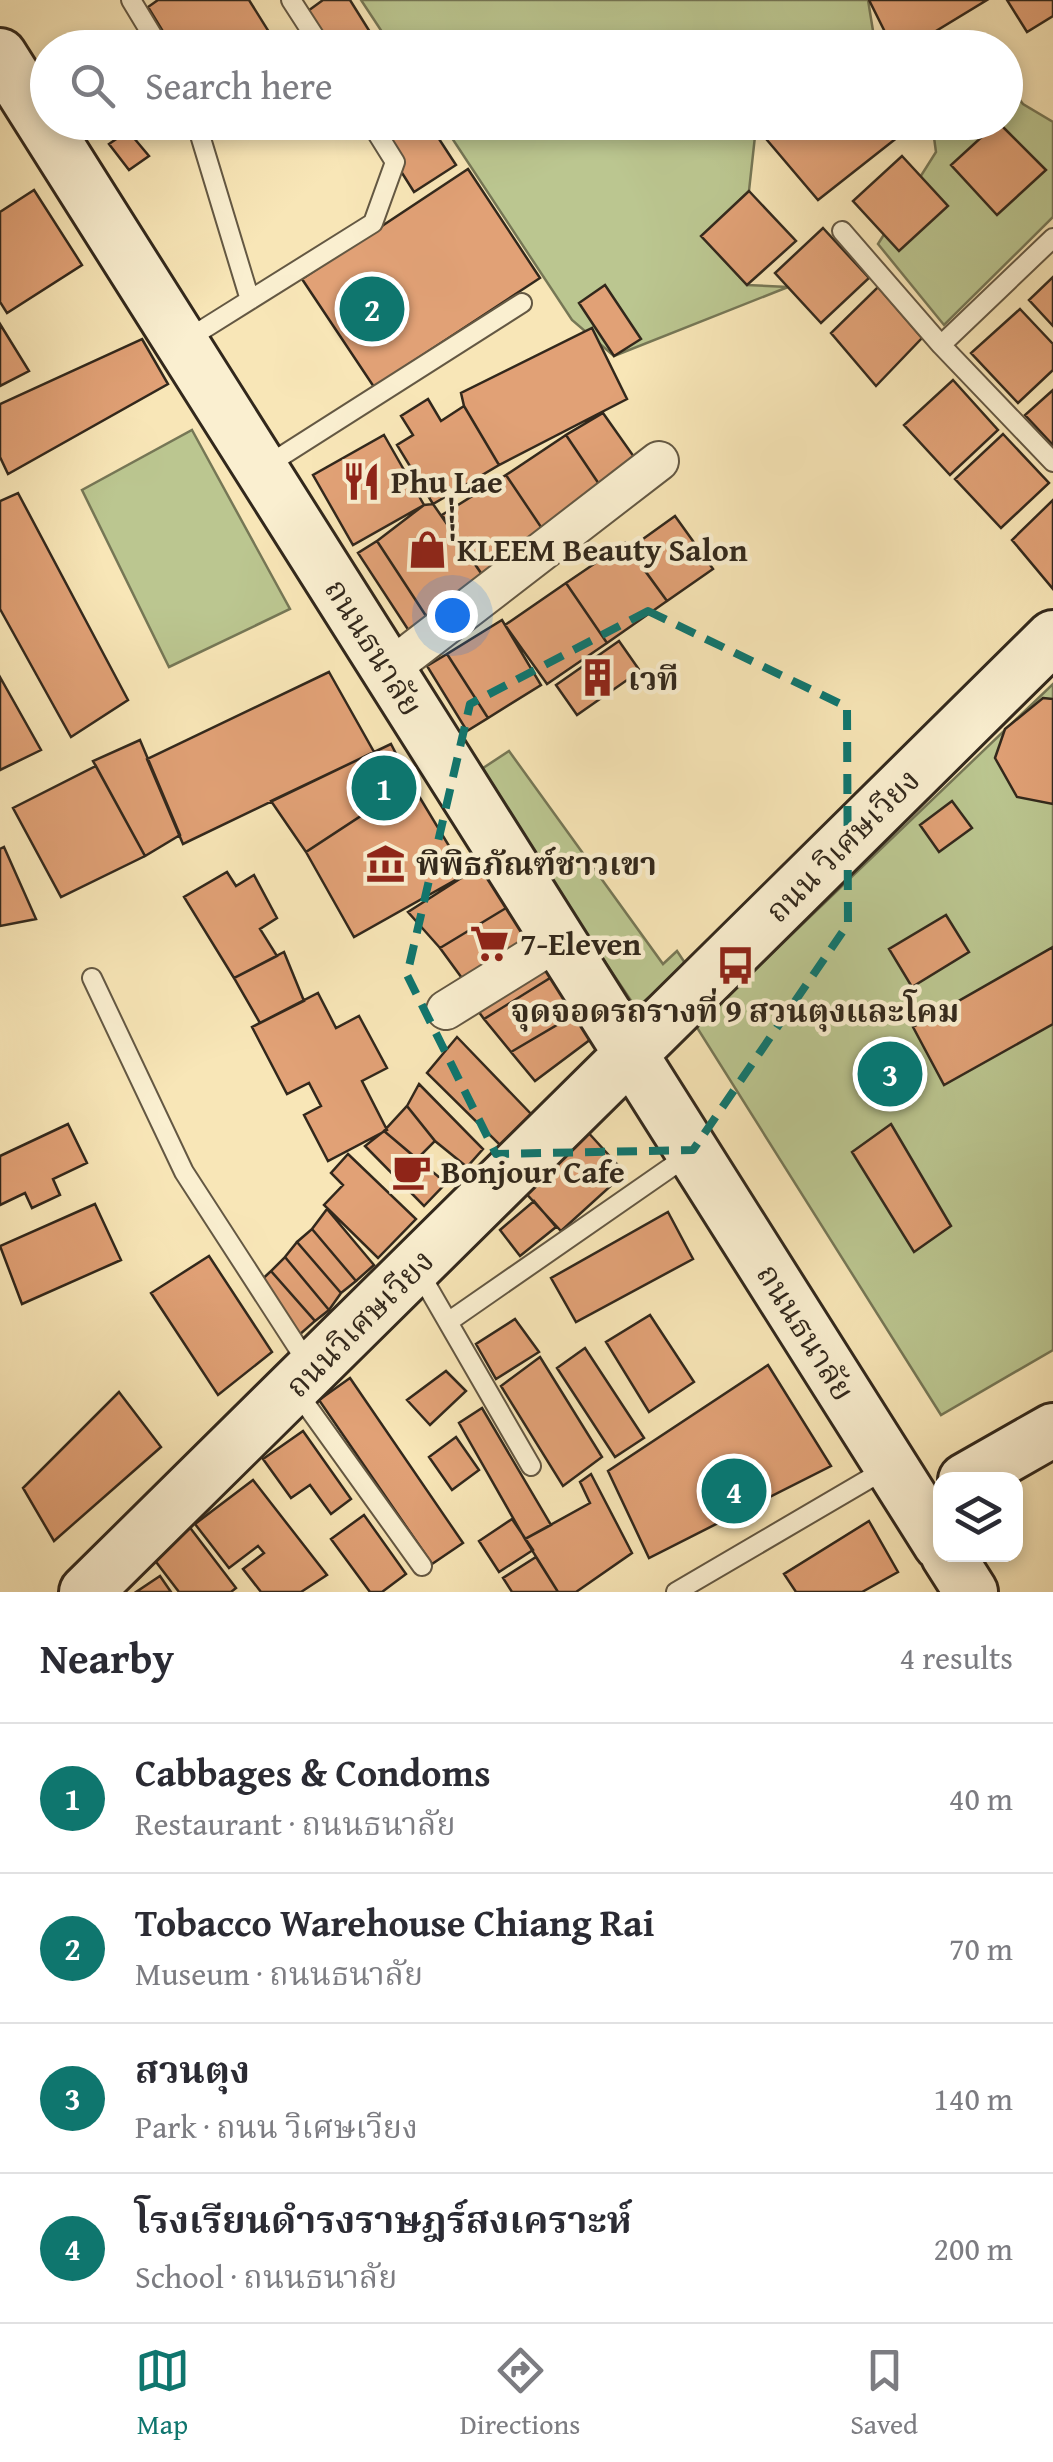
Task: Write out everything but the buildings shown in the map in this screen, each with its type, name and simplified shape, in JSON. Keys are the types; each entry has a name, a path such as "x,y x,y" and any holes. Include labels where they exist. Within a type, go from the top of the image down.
{"street":[{"name":"ถนนธนาลัย","path":"0,55 30,102"},
{"name":"ถนนธนาลัย","path":"54,140 693,1152 922,1503"},
{"path":"388,670 659,461"},
{"name":"ถนน วิเศษเวียง","path":"630,1053 1053,637"},
{"path":"446,1010 559,940"},
{"name":"ถนนวิเศษเวียง","path":"86,1592 630,1053"},
{"path":"980,1472 1053,1430"},
{"path":"952,1562 972,1592"}],"lane":[{"path":"131,0 149,30"},
{"path":"291,0 310,30"},
{"path":"201,140 250,300"},
{"path":"182,342 373,223 395,162 381,140"},
{"path":"842,231 942,345 1053,462"},
{"path":"942,345 1053,238"},
{"path":"261,469 522,303"},
{"path":"92,978 184,1172 303,1378 422,1566"},
{"path":"448,1322 693,1152"},
{"path":"417,1267 531,1466"},
{"path":"676,1592 922,1503"}],"highlighted area":[{"path":"648,611 847,707 848,924 693,1150 496,1154 407,975 470,704"}],"green space":[{"path":"361,0 868,0 873,30 381,30"},
{"path":"1023,104 1053,122 1053,217 944,325 878,244 936,152 934,140 1023,140"},
{"path":"453,140 755,140 749,191 702,236 747,285 788,287 614,356 572,320"},
{"path":"192,430 290,609 169,667 82,490"},
{"path":"1053,684 1053,1350 941,1415 696,1026"},
{"path":"509,751 663,964 677,951 687,966 636,1008 477,772"}],"place":[{"name":"Tobacco Warehouse Chiang Rai","path":"372,309"},
{"name":"Phu Lae","path":"361,481"},
{"name":"่่่่่KLEEM Beauty Salon","path":"427,549"},
{"name":"เวที","path":"598,678"},
{"name":"Cabbages & Condoms","path":"384,788"},
{"name":"พิพิธภัณฑ์ชาวเขา","path":"386,863"},
{"name":"7-Eleven","path":"490,943"},
{"name":"จุดจอดรถรางที่ 9 สวนตุงและโคม","path":"735,965"},
{"name":"สวนตุง","path":"890,1074"},
{"name":"Bonjour Cafe","path":"411,1171"},
{"name":"โรงเรียนดำรงราษฎร์สงเคราะห์","path":"734,1491"}]}
